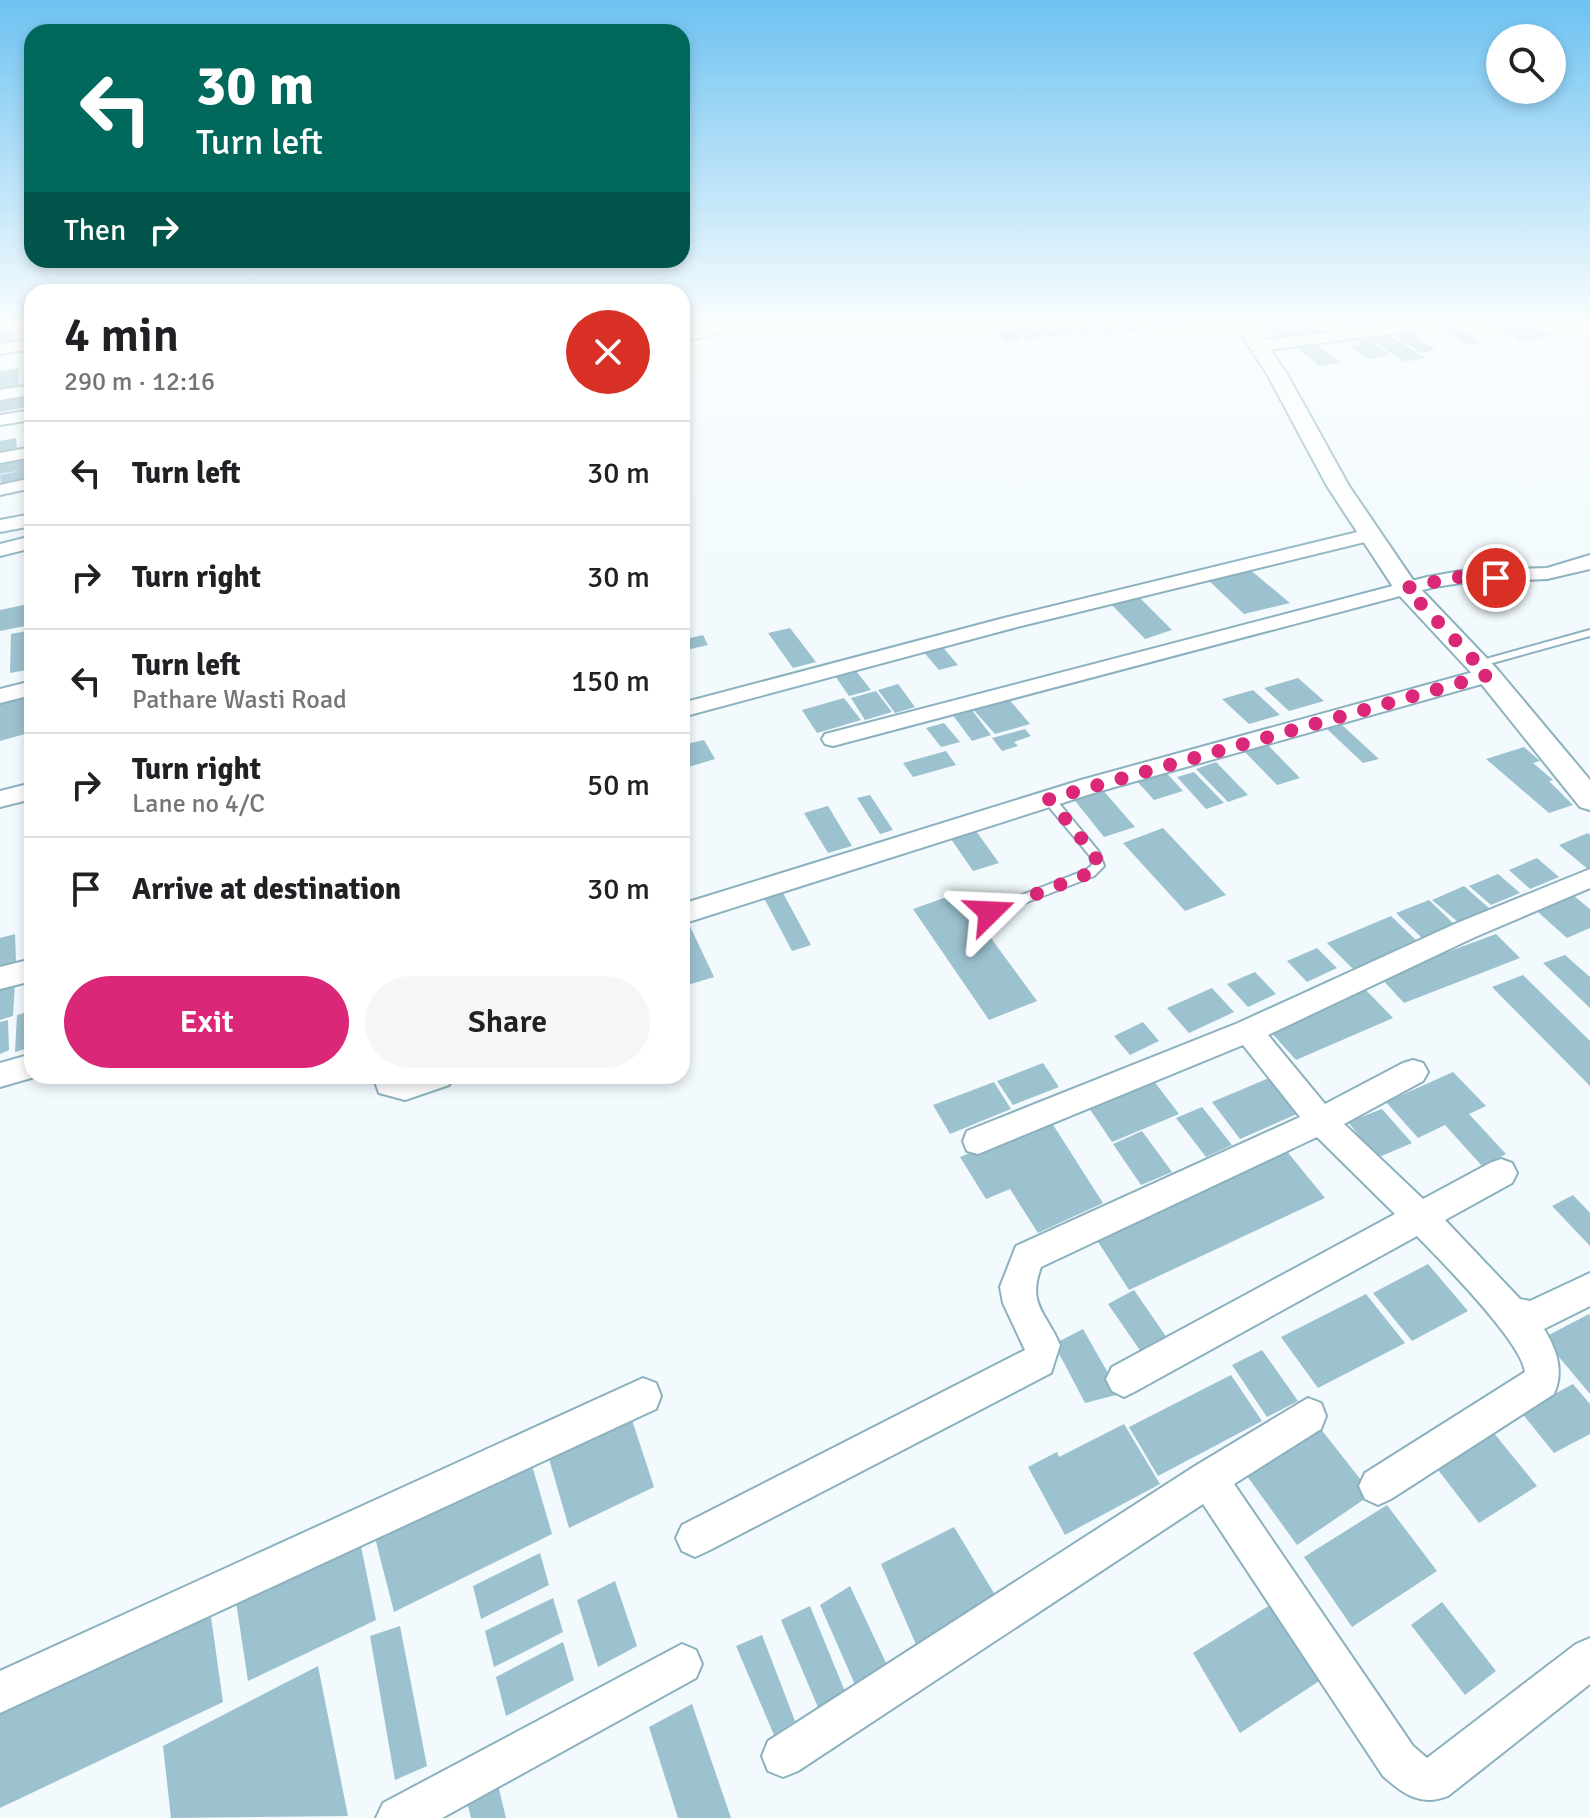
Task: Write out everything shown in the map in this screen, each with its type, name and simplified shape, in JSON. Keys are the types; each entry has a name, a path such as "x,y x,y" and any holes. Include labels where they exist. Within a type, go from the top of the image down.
{"street":[{"path":"1293,405 1370,535 1406,588 1580,772 1590,800"},
{"path":"0,420 24,416"},
{"path":"0,458 24,454"},
{"path":"0,490 24,485"},
{"path":"0,526 24,522"},
{"path":"690,708 1011,622 1370,535"},
{"path":"0,550 24,544"},
{"path":"833,739 1406,588 1457,577 1511,577 1576,568 1590,561"},
{"path":"690,911 1049,799 1483,670"},
{"path":"0,696 24,690"},
{"path":"0,799 24,793"},
{"path":"978,1141 1248,1031 1466,930 1590,878"},
{"path":"0,978 24,972"},
{"path":"1248,1031 1321,1121 1512,1314 1538,1349 1544,1368 1542,1382 1378,1486"},
{"path":"0,1075 24,1068"},
{"path":"695,1538 1039,1361 1043,1345 1020,1303 1017,1287 1028,1257 1321,1121 1413,1072"},
{"path":"389,1084 405,1087 414,1084"},
{"path":"1124,1379 1501,1173"},
{"path":"1512,1314 1531,1318 1590,1289"},
{"path":"0,1692 643,1396"},
{"path":"783,1756 1308,1416"},
{"path":"1208,1479 1398,1761 1417,1778 1433,1781 1590,1658"},
{"path":"398,1818 682,1664"}],"lane":[{"path":"1483,670 1590,633"},
{"path":"990,912 1090,873 1098,866 1095,855 1049,799"}],"building":[{"path":"0,405 24,405 24,408 0,412"},
{"path":"16,438 17,449 0,452 0,441"},
{"path":"24,459 24,482 1,486 0,475 23,470 0,474 0,464"},
{"path":"1248,568 1290,603 1244,614 1206,578"},
{"path":"1139,597 1172,630 1145,639 1111,604"},
{"path":"24,605 24,626 0,631 0,610"},
{"path":"790,628 816,662 793,668 768,633"},
{"path":"24,632 24,670 10,673 11,634"},
{"path":"703,635 708,645 690,649 690,638"},
{"path":"940,644 958,665 939,670 921,649"},
{"path":"853,667 871,690 849,696 833,673"},
{"path":"1298,678 1324,701 1289,711 1264,688"},
{"path":"898,684 915,707 895,713 878,690"},
{"path":"1253,690 1280,715 1249,724 1222,699"},
{"path":"876,691 892,712 865,720 851,698"},
{"path":"24,696 24,734 0,741 0,703"},
{"path":"844,698 861,720 817,733 802,710"},
{"path":"1008,698 1030,724 995,734 972,708"},
{"path":"971,709 991,735 972,741 952,714"},
{"path":"944,723 960,742 941,747 926,728"},
{"path":"1342,725 1379,759 1363,763 1327,729"},
{"path":"1025,729 1031,736 1014,742 1018,746 1002,751 992,738"},
{"path":"704,740 715,759 690,767 690,743"},
{"path":"1264,741 1300,778 1277,785 1241,748"},
{"path":"1524,747 1540,761 1533,763 1553,780 1549,781 1573,805 1549,813 1486,759"},
{"path":"946,751 956,765 913,777 903,763"},
{"path":"1216,762 1248,795 1228,802 1196,769"},
{"path":"1164,770 1183,791 1154,800 1135,779"},
{"path":"1194,772 1224,803 1206,809 1177,777"},
{"path":"1101,788 1135,827 1104,837 1072,797"},
{"path":"870,795 893,830 880,834 857,798"},
{"path":"828,806 852,846 828,853 804,813"},
{"path":"1163,828 1226,895 1185,911 1123,843"},
{"path":"976,831 999,863 973,871 951,839"},
{"path":"1588,833 1590,835 1590,871 1559,845"},
{"path":"1537,858 1559,877 1530,889 1509,870"},
{"path":"1498,874 1520,893 1491,905 1469,886"},
{"path":"1464,886 1489,908 1458,922 1432,900"},
{"path":"783,893 811,945 792,951 764,898"},
{"path":"958,893 1037,1001 989,1020 913,909"},
{"path":"1574,896 1590,909 1590,928 1567,938 1538,912"},
{"path":"1429,900 1456,926 1422,938 1396,913"},
{"path":"1391,916 1417,941 1353,969 1327,943"},
{"path":"690,926 714,977 690,984"},
{"path":"15,934 16,963 0,968 0,938"},
{"path":"1496,934 1520,958 1404,1003 1380,977"},
{"path":"1317,948 1337,968 1307,982 1287,961"},
{"path":"1565,955 1590,977 1590,1008 1543,963"},
{"path":"1255,972 1276,994 1248,1007 1227,984"},
{"path":"1523,975 1590,1041 1590,1086 1492,987"},
{"path":"15,983 13,1016 0,1020 0,987"},
{"path":"1363,987 1393,1018 1296,1060 1267,1028"},
{"path":"1212,988 1234,1012 1189,1033 1167,1008"},
{"path":"24,1013 24,1049 15,1052 17,1015"},
{"path":"8,1020 9,1050 0,1054 0,1022"},
{"path":"1143,1022 1159,1041 1130,1055 1114,1036"},
{"path":"1043,1063 1059,1087 1013,1105 997,1081"},
{"path":"1453,1072 1486,1106 1469,1114 1506,1154 1482,1166 1445,1125 1418,1138 1386,1102"},
{"path":"1276,1075 1306,1110 1240,1139 1212,1102"},
{"path":"1150,1076 1179,1114 1112,1142 1085,1102"},
{"path":"994,1082 1011,1109 950,1134 933,1105"},
{"path":"1202,1107 1232,1145 1206,1157 1176,1118"},
{"path":"1382,1109 1412,1143 1377,1158 1348,1122"},
{"path":"1050,1120 1103,1203 1038,1233 1010,1189 986,1199 960,1157"},
{"path":"1142,1131 1172,1172 1141,1185 1113,1144"},
{"path":"1285,1149 1325,1198 1129,1290 1093,1234"},
{"path":"1573,1195 1590,1213 1590,1246 1552,1206"},
{"path":"1428,1264 1468,1311 1412,1341 1373,1293"},
{"path":"1134,1290 1174,1348 1148,1362 1108,1304"},
{"path":"1366,1294 1405,1343 1318,1388 1281,1337"},
{"path":"1590,1316 1590,1394 1543,1338"},
{"path":"1083,1329 1120,1394 1085,1403 1054,1344"},
{"path":"1262,1350 1298,1401 1267,1417 1232,1365"},
{"path":"1231,1375 1262,1421 1158,1476 1129,1427"},
{"path":"1573,1384 1590,1404 1590,1434 1554,1453 1521,1412"},
{"path":"631,1417 654,1487 569,1528 547,1452"},
{"path":"1124,1424 1160,1484 1065,1535 1028,1467 1057,1452 1059,1457"},
{"path":"1489,1427 1537,1486 1479,1523 1432,1462"},
{"path":"1320,1428 1372,1494 1297,1545 1247,1476"},
{"path":"531,1462 552,1534 394,1612 373,1530"},
{"path":"1387,1505 1437,1571 1352,1627 1304,1557"},
{"path":"954,1527 997,1598 918,1649 881,1564"},
{"path":"361,1546 376,1620 248,1681 236,1602"},
{"path":"540,1553 549,1585 481,1619 473,1586"},
{"path":"615,1581 637,1646 598,1667 577,1600"},
{"path":"850,1586 888,1667 856,1687 820,1605"},
{"path":"553,1598 563,1632 494,1667 485,1631"},
{"path":"1281,1598 1330,1674 1240,1733 1193,1653"},
{"path":"1442,1602 1496,1671 1465,1695 1411,1625"},
{"path":"810,1606 846,1694 820,1712 781,1620"},
{"path":"211,1617 223,1702 0,1808 0,1705"},
{"path":"400,1626 427,1766 395,1780 370,1636"},
{"path":"762,1635 795,1721 774,1735 736,1646"},
{"path":"563,1642 574,1680 506,1716 496,1677"},
{"path":"318,1666 348,1816 171,1818 163,1746"},
{"path":"692,1704 731,1818 678,1818 649,1727"},
{"path":"498,1785 506,1818 471,1818 467,1802"}],"route":[{"path":"990,912 1090,873 1098,866 1095,855 1049,799 1488,675 1406,588 1457,577 1496,578"}]}
